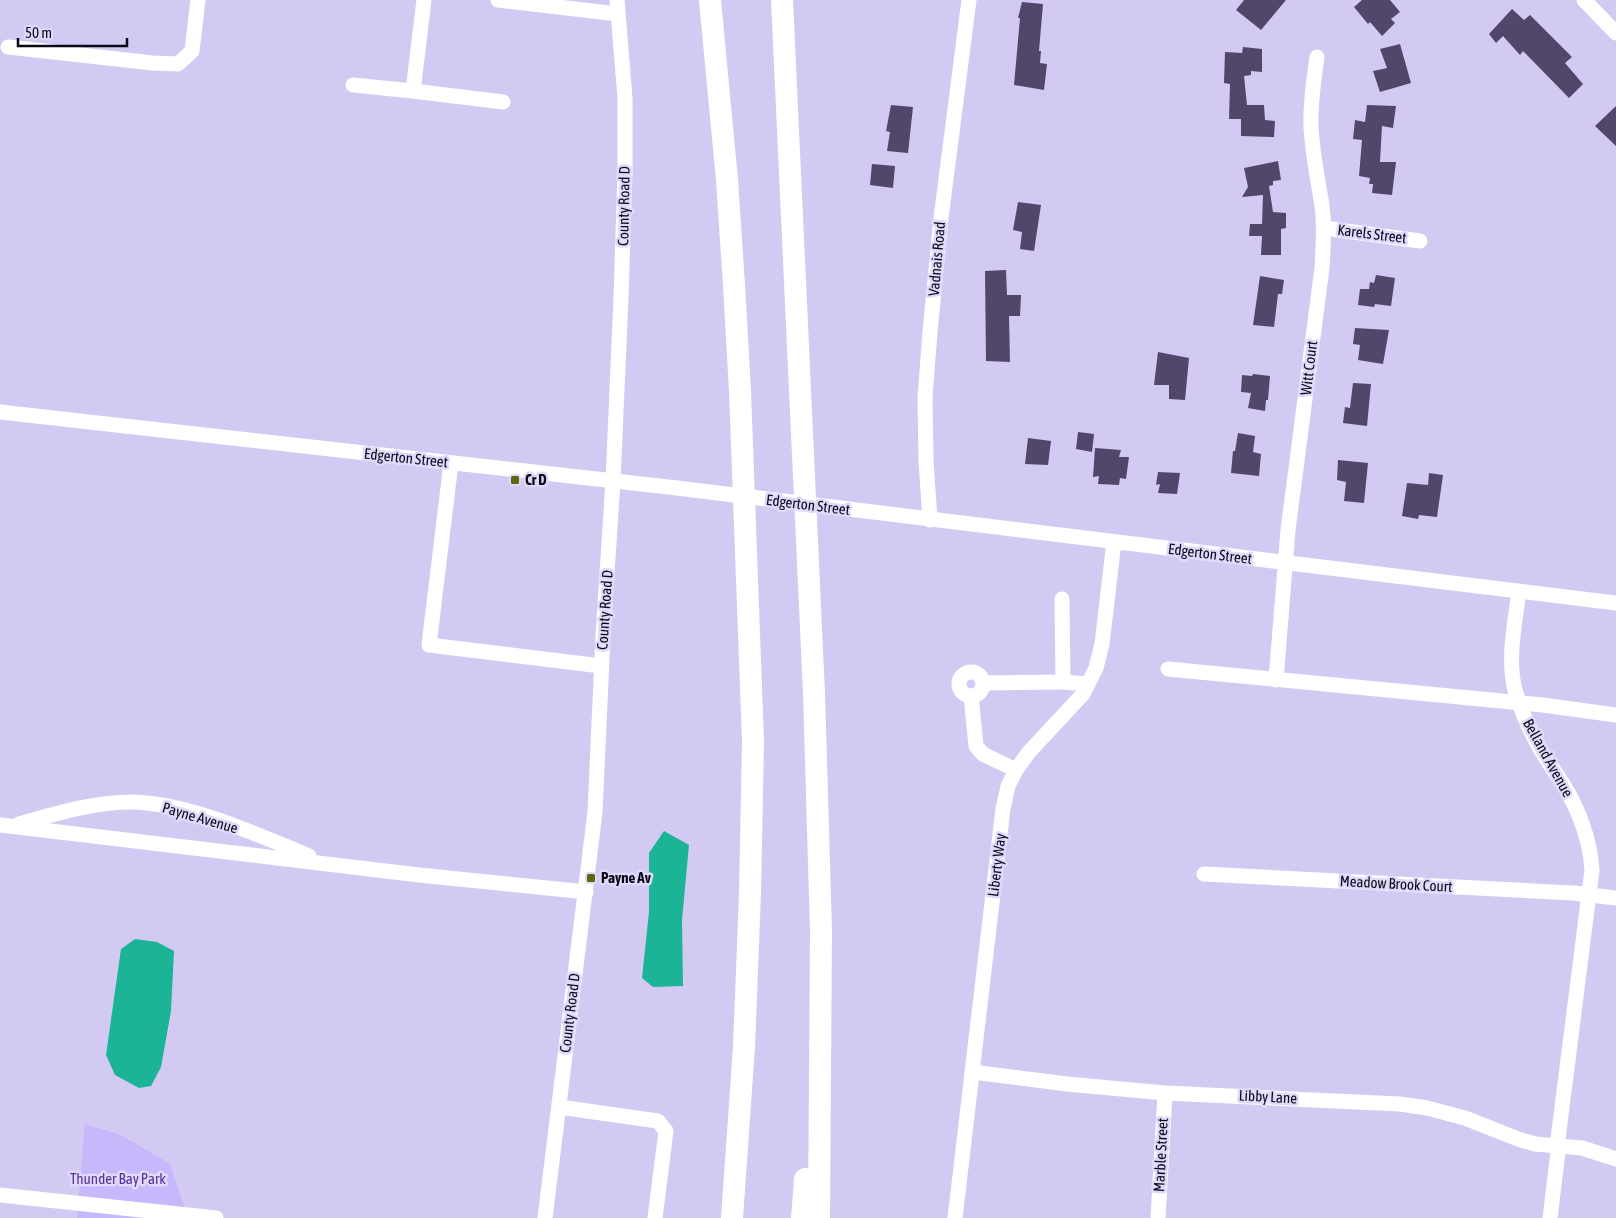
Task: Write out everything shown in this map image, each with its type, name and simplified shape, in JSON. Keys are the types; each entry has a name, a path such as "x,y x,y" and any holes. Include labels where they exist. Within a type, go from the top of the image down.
{"highway":[{"path":"710,0 728,199 740,390 753,741 750,903 743,1056 732,1218"},
{"path":"718,74 720,0"},
{"path":"782,0 814,693 821,932 818,1218"},
{"path":"802,1218 821,932"}],"street":[{"path":"8,47 178,64 192,51 198,0"},
{"path":"413,91 424,0"},
{"path":"498,0 618,7"},
{"name":"Vadnais Road","path":"930,520 925,416 929,342 941,218 969,0"},
{"path":"1584,0 1616,34"},
{"name":"County Road D","path":"545,1218 595,812 601,666 613,481 625,172 625,98 618,7"},
{"name":"Witt Court","path":"1276,680 1285,562 1322,268 1324,228 1311,124 1317,57"},
{"path":"354,85 502,102"},
{"name":"Karels Street","path":"1324,228 1420,240"},
{"name":"Edgerton Street","path":"0,412 677,488 1616,603"},
{"path":"452,463 429,645 601,666"},
{"name":"Liberty Way","path":"954,1218 1003,809 1008,786 1028,752 1083,694 1096,668 1102,644 1114,542"},
{"name":"Belland Avenue","path":"1519,592 1511,650 1514,688 1533,736 1574,804 1591,857 1592,870 1550,1218"},
{"path":"1062,599 1063,682"},
{"path":"1168,669 1616,715"},
{"path":"970,672 977,673 983,683 978,693 971,696 961,690 960,682 963,676 970,672"},
{"path":"983,683 1063,682 1088,684"},
{"path":"971,696 976,746 983,754 1016,770"},
{"name":"Payne Avenue","path":"5,825 82,807 131,802 172,807 214,818 327,864"},
{"name":"Payne Avenue","path":"5,825 327,864 586,892"},
{"name":"Meadow Brook Court","path":"1204,874 1589,894"},
{"path":"1589,894 1616,898"},
{"name":"Libby Lane","path":"972,1072 1067,1084 1165,1092 1400,1104 1427,1108 1465,1118 1518,1139 1558,1147"},
{"name":"Marble Street","path":"1158,1218 1165,1092"},
{"path":"559,1107 658,1121 666,1131 655,1218"},
{"path":"1558,1147 1582,1148 1616,1159"},
{"path":"0,1195 216,1218"}],"green space":[{"name":"Thunder Bay Park","path":"85,1124 121,1135 170,1164 184,1206 181,1218 77,1218"}],"shaded area":[{"path":"664,831 689,845 682,920 683,986 653,987 642,978 649,912 649,853"},
{"path":"135,939 157,942 174,951 171,1011 161,1067 151,1086 139,1088 115,1075 106,1055 121,949"}],"building":[{"path":"1244,0 1286,0 1261,30 1236,10"},
{"path":"1362,0 1390,0 1400,12 1391,19 1395,23 1382,36 1370,22 1368,24 1354,7"},
{"path":"1022,2 1043,4 1039,51 1041,51 1040,63 1047,64 1044,90 1014,85 1020,18 1018,18"},
{"path":"1512,9 1524,20 1530,15 1572,57 1565,63 1583,84 1569,98 1523,51 1520,55 1503,36 1496,43 1489,34"},
{"path":"1400,44 1411,83 1380,92 1373,71 1387,68 1380,49"},
{"path":"1243,47 1262,49 1262,72 1251,71 1251,75 1244,76 1247,105 1264,105 1265,120 1275,121 1274,137 1241,136 1241,119 1229,119 1230,84 1224,83 1225,52 1242,53"},
{"path":"891,105 913,107 908,153 887,151 890,132 886,131"},
{"path":"1367,105 1396,106 1393,128 1382,126 1380,162 1396,162 1392,195 1372,193 1373,184 1369,184 1370,178 1359,176 1362,140 1353,139 1355,120 1365,122"},
{"path":"1616,106 1616,146 1595,126"},
{"path":"1278,161 1281,180 1273,181 1273,185 1269,186 1273,212 1286,213 1286,228 1281,229 1281,255 1261,255 1262,236 1249,236 1250,224 1262,224 1263,195 1242,197 1248,187 1244,168"},
{"path":"872,164 895,166 893,188 870,185"},
{"path":"1018,202 1041,205 1034,251 1020,249 1022,232 1013,230"},
{"path":"1006,270 1007,295 1021,295 1020,316 1009,316 1010,362 986,361 985,271"},
{"path":"1376,275 1395,278 1391,306 1375,304 1374,307 1358,305 1360,289 1369,289 1370,282 1374,283"},
{"path":"1260,276 1284,280 1282,294 1278,294 1274,327 1253,325"},
{"path":"1355,328 1389,330 1383,364 1358,360 1360,345 1353,344"},
{"path":"1158,352 1189,358 1185,400 1169,399 1169,385 1154,385"},
{"path":"1253,374 1270,376 1265,411 1248,408 1251,393 1241,392 1242,375 1252,376"},
{"path":"1353,383 1371,384 1367,426 1343,423 1345,407 1350,408"},
{"path":"1078,432 1094,434 1092,452 1076,449"},
{"path":"1238,433 1255,436 1253,452 1261,454 1259,476 1231,473 1233,451 1235,451"},
{"path":"1028,438 1051,441 1048,465 1025,464"},
{"path":"1095,448 1121,450 1119,457 1129,457 1126,479 1120,478 1119,485 1098,484 1099,476 1093,477"},
{"path":"1338,460 1368,463 1364,503 1344,501 1346,482 1337,480"},
{"path":"1158,472 1180,473 1177,494 1158,493 1160,484 1156,485"},
{"path":"1429,473 1443,475 1437,517 1419,515 1418,519 1402,516 1407,483 1428,485"}],"place":[{"name":"Cr D","path":"515,480"},
{"name":"Payne Av","path":"591,878"}]}
